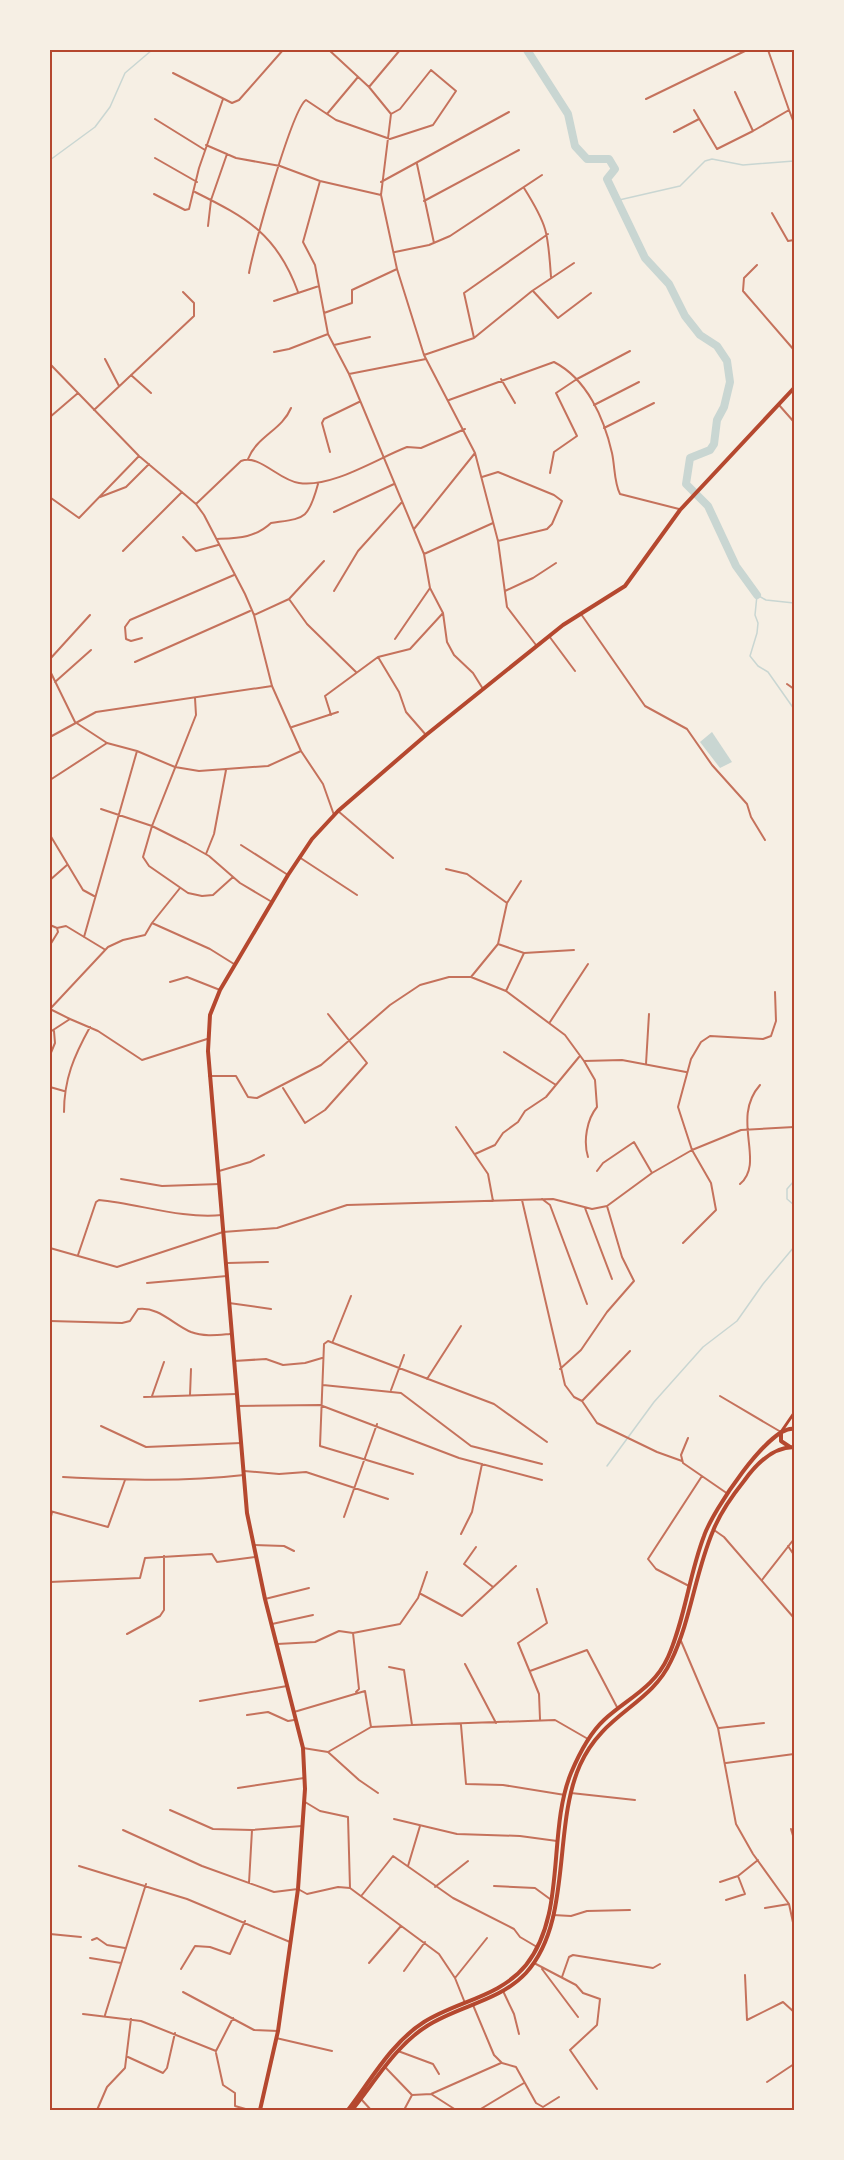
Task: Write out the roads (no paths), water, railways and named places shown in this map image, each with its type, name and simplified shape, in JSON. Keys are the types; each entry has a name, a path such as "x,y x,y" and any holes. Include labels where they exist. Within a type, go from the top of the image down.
{"main road":[{"path":"260,2110 278,2031 298,1889 304,1801 303,1748 255,1557 244,1473 231,1334 228,1263 223,1232 207,1039 220,990 299,857 336,813 426,735 549,636 625,586 680,510 795,388"},
{"path":"350,2110 387,2057 412,2031 433,2017 496,1990 513,1978 538,1947 546,1929 565,1794 570,1777 588,1739 604,1720 649,1686 662,1668 676,1636 707,1526 755,1457 795,1413"},
{"path":"781,1431 794,1429"},
{"path":"781,1431 781,1441 793,1446"},
{"path":"350,2110 398,2051 426,2026 503,1991 534,1963 548,1938 571,1792 579,1766 594,1739 613,1718 659,1681 680,1639 713,1529 754,1468 770,1455 793,1446"}],"street":[{"path":"173,73 232,102 239,100 284,50"},
{"path":"328,50 369,87 391,114 390,139 381,182 381,195 398,269 424,355 476,453 498,541 507,607 537,646"},
{"path":"369,87 400,50"},
{"path":"646,99 747,50"},
{"path":"768,50 795,123"},
{"path":"249,273 287,139 303,102 306,100 327,115 390,139 433,125 456,91 431,70 400,109 391,114"},
{"path":"327,115 358,77"},
{"path":"735,92 753,131"},
{"path":"154,194 187,210 223,99"},
{"path":"694,110 717,149 789,110"},
{"path":"381,182 509,112"},
{"path":"155,119 205,150"},
{"path":"674,132 699,119"},
{"path":"207,145 227,154 280,166 320,181 381,195"},
{"path":"424,201 519,150"},
{"path":"208,226 211,200 227,154"},
{"path":"155,158 197,182"},
{"path":"417,164 434,243"},
{"path":"395,252 434,243 450,236 542,175"},
{"path":"320,181 303,242 315,265 328,334 349,374 424,554 430,588 443,613 447,642 454,656 473,673 483,688"},
{"path":"524,188 539,212 548,234 551,277"},
{"path":"194,192 226,207 260,231 282,254 298,292"},
{"path":"772,213 788,241 795,240"},
{"path":"474,338 464,294 548,234"},
{"path":"424,355 474,338 532,291 574,263"},
{"path":"758,265 744,278 742,291 795,350"},
{"path":"324,313 352,303 352,290 398,269"},
{"path":"274,301 319,286"},
{"path":"532,291 558,318 591,293"},
{"path":"94,411 194,315 194,303 183,292"},
{"path":"274,352 289,349 328,334"},
{"path":"334,345 370,337"},
{"path":"550,473 554,452 577,436 556,394 576,379 630,351"},
{"path":"105,359 119,386"},
{"path":"349,374 426,359"},
{"path":"448,400 501,379 554,362 576,379 590,394 604,428 620,494 680,510"},
{"path":"50,367 139,456 196,504 217,539 254,615 272,686 301,751 323,784 336,813 393,858"},
{"path":"131,375 151,393"},
{"path":"501,379 515,403"},
{"path":"594,405 639,382"},
{"path":"50,417 78,393"},
{"path":"330,452 322,423 324,418 359,402"},
{"path":"604,428 654,403"},
{"path":"779,405 795,422"},
{"path":"248,459 252,448 286,419 291,408"},
{"path":"196,504 241,461 248,459 254,459 279,477 297,483 318,484 382,456 407,447 421,448 465,429"},
{"path":"414,529 476,453"},
{"path":"51,498 76,519 139,456"},
{"path":"99,498 126,487 149,464"},
{"path":"482,477 498,472 554,495 562,501 552,524 547,528 498,541"},
{"path":"217,539 242,538 264,529 271,523 293,522 309,508 318,484"},
{"path":"334,512 394,484"},
{"path":"123,552 182,492"},
{"path":"334,591 358,551 402,502"},
{"path":"424,554 493,523"},
{"path":"183,537 196,551 218,544"},
{"path":"254,615 289,599 324,561"},
{"path":"505,591 533,578 556,563"},
{"path":"142,638 131,641 126,639 125,627 130,620 234,575"},
{"path":"395,639 430,588"},
{"path":"289,599 307,624 356,673"},
{"path":"135,662 251,610"},
{"path":"331,715 325,696 378,657 410,649 443,613"},
{"path":"581,614 645,706 687,729 712,765 747,804 751,817 765,840"},
{"path":"50,659 90,615"},
{"path":"549,636 575,671"},
{"path":"56,681 91,650"},
{"path":"378,657 399,692 406,712 426,735"},
{"path":"50,671 75,722 106,743 137,751 175,766 199,771 268,766 301,751"},
{"path":"787,684 795,690"},
{"path":"50,737 96,712 272,686"},
{"path":"195,698 196,715 152,826 144,862 180,888 195,895 213,895 233,877"},
{"path":"291,727 338,712"},
{"path":"50,780 106,743"},
{"path":"84,937 137,751"},
{"path":"206,854 214,834 226,770"},
{"path":"101,809 152,826 206,854 233,877 272,902"},
{"path":"50,835 83,890 94,896"},
{"path":"241,845 288,875"},
{"path":"299,857 357,895"},
{"path":"50,879 67,864"},
{"path":"446,869 466,874 507,903"},
{"path":"471,977 498,944 507,903 521,881"},
{"path":"180,888 145,935 123,940 105,950 50,1009 90,1028 142,1059 207,1039"},
{"path":"152,923 234,964"},
{"path":"50,925 57,928 66,926 97,942 105,950"},
{"path":"50,945 58,932 57,928"},
{"path":"498,944 524,953 574,950"},
{"path":"506,991 524,953"},
{"path":"550,1023 588,964"},
{"path":"170,982 187,977 220,990"},
{"path":"210,1076 236,1076 250,1099 282,1087 321,1065 390,1005 420,985 449,978 471,977 506,991 550,1023 565,1035 584,1061 594,1080 597,1107 590,1115 585,1148 588,1157"},
{"path":"683,1243 715,1214 717,1206 711,1183 692,1150 678,1107 686,1072 698,1046 710,1036 763,1039 771,1036 776,1021 775,992"},
{"path":"282,1087 303,1122 325,1110 367,1062 328,1014"},
{"path":"646,1064 649,1014"},
{"path":"50,1032 70,1019"},
{"path":"64,1112 64,1091 69,1068 90,1028"},
{"path":"50,1055 55,1043 54,1031"},
{"path":"504,1052 556,1085"},
{"path":"475,1154 495,1145 502,1133 518,1122 525,1111 546,1097 579,1057"},
{"path":"584,1061 622,1060 686,1072"},
{"path":"740,1184 746,1179 750,1167 746,1111 751,1095 760,1085"},
{"path":"50,1087 64,1091"},
{"path":"456,1127 488,1174 493,1201"},
{"path":"50,1248 117,1267 223,1232 285,1226 320,1212 346,1205 542,1199 560,1200 585,1208 599,1209 607,1206 652,1173 692,1150 746,1129 795,1127"},
{"path":"597,1171 603,1163 634,1142 652,1173"},
{"path":"219,1171 250,1162 264,1155"},
{"path":"121,1179 162,1186 220,1184"},
{"path":"542,1199 550,1205 587,1304"},
{"path":"78,1255 96,1202 99,1200 134,1203 202,1217 222,1215"},
{"path":"522,1200 560,1370 569,1391 582,1401 597,1424 636,1443 682,1461 728,1494"},
{"path":"560,1370 581,1350 607,1312 634,1281 618,1246 607,1206"},
{"path":"585,1208 612,1279"},
{"path":"228,1263 268,1263"},
{"path":"147,1283 227,1276"},
{"path":"333,1341 351,1296"},
{"path":"229,1303 271,1309"},
{"path":"50,1321 122,1323 130,1321 138,1309 143,1308 192,1332 205,1335 231,1334"},
{"path":"427,1379 461,1326"},
{"path":"413,1474 364,1457 320,1446 324,1344 333,1341 500,1408 547,1442"},
{"path":"582,1401 630,1351"},
{"path":"391,1390 404,1355"},
{"path":"234,1361 266,1359 283,1365 305,1363 323,1357"},
{"path":"152,1396 164,1362"},
{"path":"190,1395 191,1370"},
{"path":"323,1385 391,1390 413,1399 471,1446 542,1464"},
{"path":"144,1397 236,1395"},
{"path":"720,1396 781,1431"},
{"path":"237,1406 320,1405 459,1458 542,1480"},
{"path":"344,1517 376,1425"},
{"path":"101,1426 146,1447 241,1443"},
{"path":"682,1461 681,1455 688,1438"},
{"path":"461,1534 472,1512 482,1464"},
{"path":"63,1477 125,1480 208,1479 244,1473 306,1472 388,1499"},
{"path":"690,1586 656,1569 648,1558 702,1476"},
{"path":"50,1521 51,1511 108,1527 125,1480"},
{"path":"713,1529 795,1618"},
{"path":"762,1580 795,1539"},
{"path":"253,1545 284,1546 294,1551"},
{"path":"788,1546 795,1555"},
{"path":"476,1547 464,1564 493,1587"},
{"path":"50,1582 140,1578 144,1558 212,1554 217,1562 255,1557"},
{"path":"127,1634 160,1616 164,1610 164,1556"},
{"path":"421,1594 462,1616 516,1566"},
{"path":"277,1644 315,1642 331,1633 353,1633 400,1624 421,1594 421,1586 428,1572"},
{"path":"265,1599 309,1588"},
{"path":"537,1589 547,1623 518,1643 540,1698 540,1719"},
{"path":"272,1624 313,1615"},
{"path":"353,1633 359,1689 356,1692"},
{"path":"680,1639 718,1728 736,1824 789,1904 795,1927"},
{"path":"530,1671 586,1649 618,1709"},
{"path":"465,1664 496,1722"},
{"path":"389,1667 404,1670 412,1725"},
{"path":"200,1701 287,1686"},
{"path":"293,1712 365,1691 371,1727"},
{"path":"247,1715 268,1712 288,1721 297,1719"},
{"path":"328,1752 371,1727 540,1719 559,1721 588,1739"},
{"path":"461,1724 464,1780 467,1784 503,1785 565,1794"},
{"path":"718,1728 764,1724"},
{"path":"303,1748 328,1752 359,1780 378,1792"},
{"path":"726,1762 795,1754"},
{"path":"238,1788 304,1778"},
{"path":"571,1792 635,1800"},
{"path":"304,1801 320,1811 348,1817 350,1888"},
{"path":"170,1810 213,1829 252,1830 302,1826"},
{"path":"394,1819 457,1834 520,1836 557,1841"},
{"path":"408,1866 420,1826"},
{"path":"791,1829 795,1839"},
{"path":"123,1830 201,1866 280,1893 298,1889 307,1894 338,1887 350,1888 362,1894 439,1954 455,1977 465,2003"},
{"path":"249,1883 252,1830"},
{"path":"362,1894 391,1856 435,1887 514,1929 520,1937 538,1947"},
{"path":"720,1882 738,1876 758,1860"},
{"path":"435,1887 468,1861"},
{"path":"80,1866 146,1884 245,1921 290,1942"},
{"path":"726,1900 745,1894 738,1876"},
{"path":"105,2015 146,1884"},
{"path":"494,1887 535,1887 550,1899"},
{"path":"765,1908 789,1904"},
{"path":"553,1915 571,1916 587,1911 630,1910"},
{"path":"181,1969 194,1947 210,1947 230,1954 245,1921"},
{"path":"369,1963 401,1926"},
{"path":"50,1934 81,1937"},
{"path":"92,1940 97,1938 107,1945 125,1948"},
{"path":"455,1977 487,1938"},
{"path":"404,1971 425,1942"},
{"path":"562,1977 569,1957 573,1955 653,1968 660,1964"},
{"path":"90,1958 121,1963"},
{"path":"534,1963 562,1977 583,1993 600,1999 597,2025 570,2050 597,2089"},
{"path":"541,1967 578,2017"},
{"path":"745,1975 747,2020 783,2002 795,2012"},
{"path":"503,1991 514,2014 519,2034"},
{"path":"183,1992 254,2030 278,2031"},
{"path":"473,2005 494,2055 502,2062 514,2065 536,2103 547,2110"},
{"path":"83,2014 131,2019 175,2033 216,2051"},
{"path":"233,2018 216,2051 223,2085 235,2093 235,2106 249,2110"},
{"path":"97,2110 107,2087 122,2074 127,2056 131,2019"},
{"path":"127,2056 163,2073 167,2068 175,2033"},
{"path":"276,2038 333,2051"},
{"path":"398,2051 434,2064 439,2074"},
{"path":"385,2067 412,2095 431,2094 502,2062"},
{"path":"768,2082 795,2064"},
{"path":"479,2110 524,2083"},
{"path":"431,2094 456,2110"},
{"path":"404,2110 412,2095"},
{"path":"543,2106 560,2097"},
{"path":"361,2099 371,2110"}],"waterway":[{"path":"50,160 95,127 110,107 125,73 152,50"},
{"path":"527,50 568,114 575,146 587,159 609,159 615,169 607,179 645,258 669,284 685,316 700,335 717,346 727,361 730,382 724,407 717,420 714,444 710,450 690,458 686,484 708,506 736,566 757,595"},
{"path":"619,200 680,186 705,161 712,159 743,165 794,161"},
{"path":"794,603 766,600 757,595 755,615 758,623 757,633 750,656 758,666 768,672 794,709"},
{"path":"794,769 794,774"},
{"path":"794,1181 787,1189 787,1199 794,1205"},
{"path":"607,1466 654,1402 703,1347 737,1321 763,1284 794,1247"}]}
